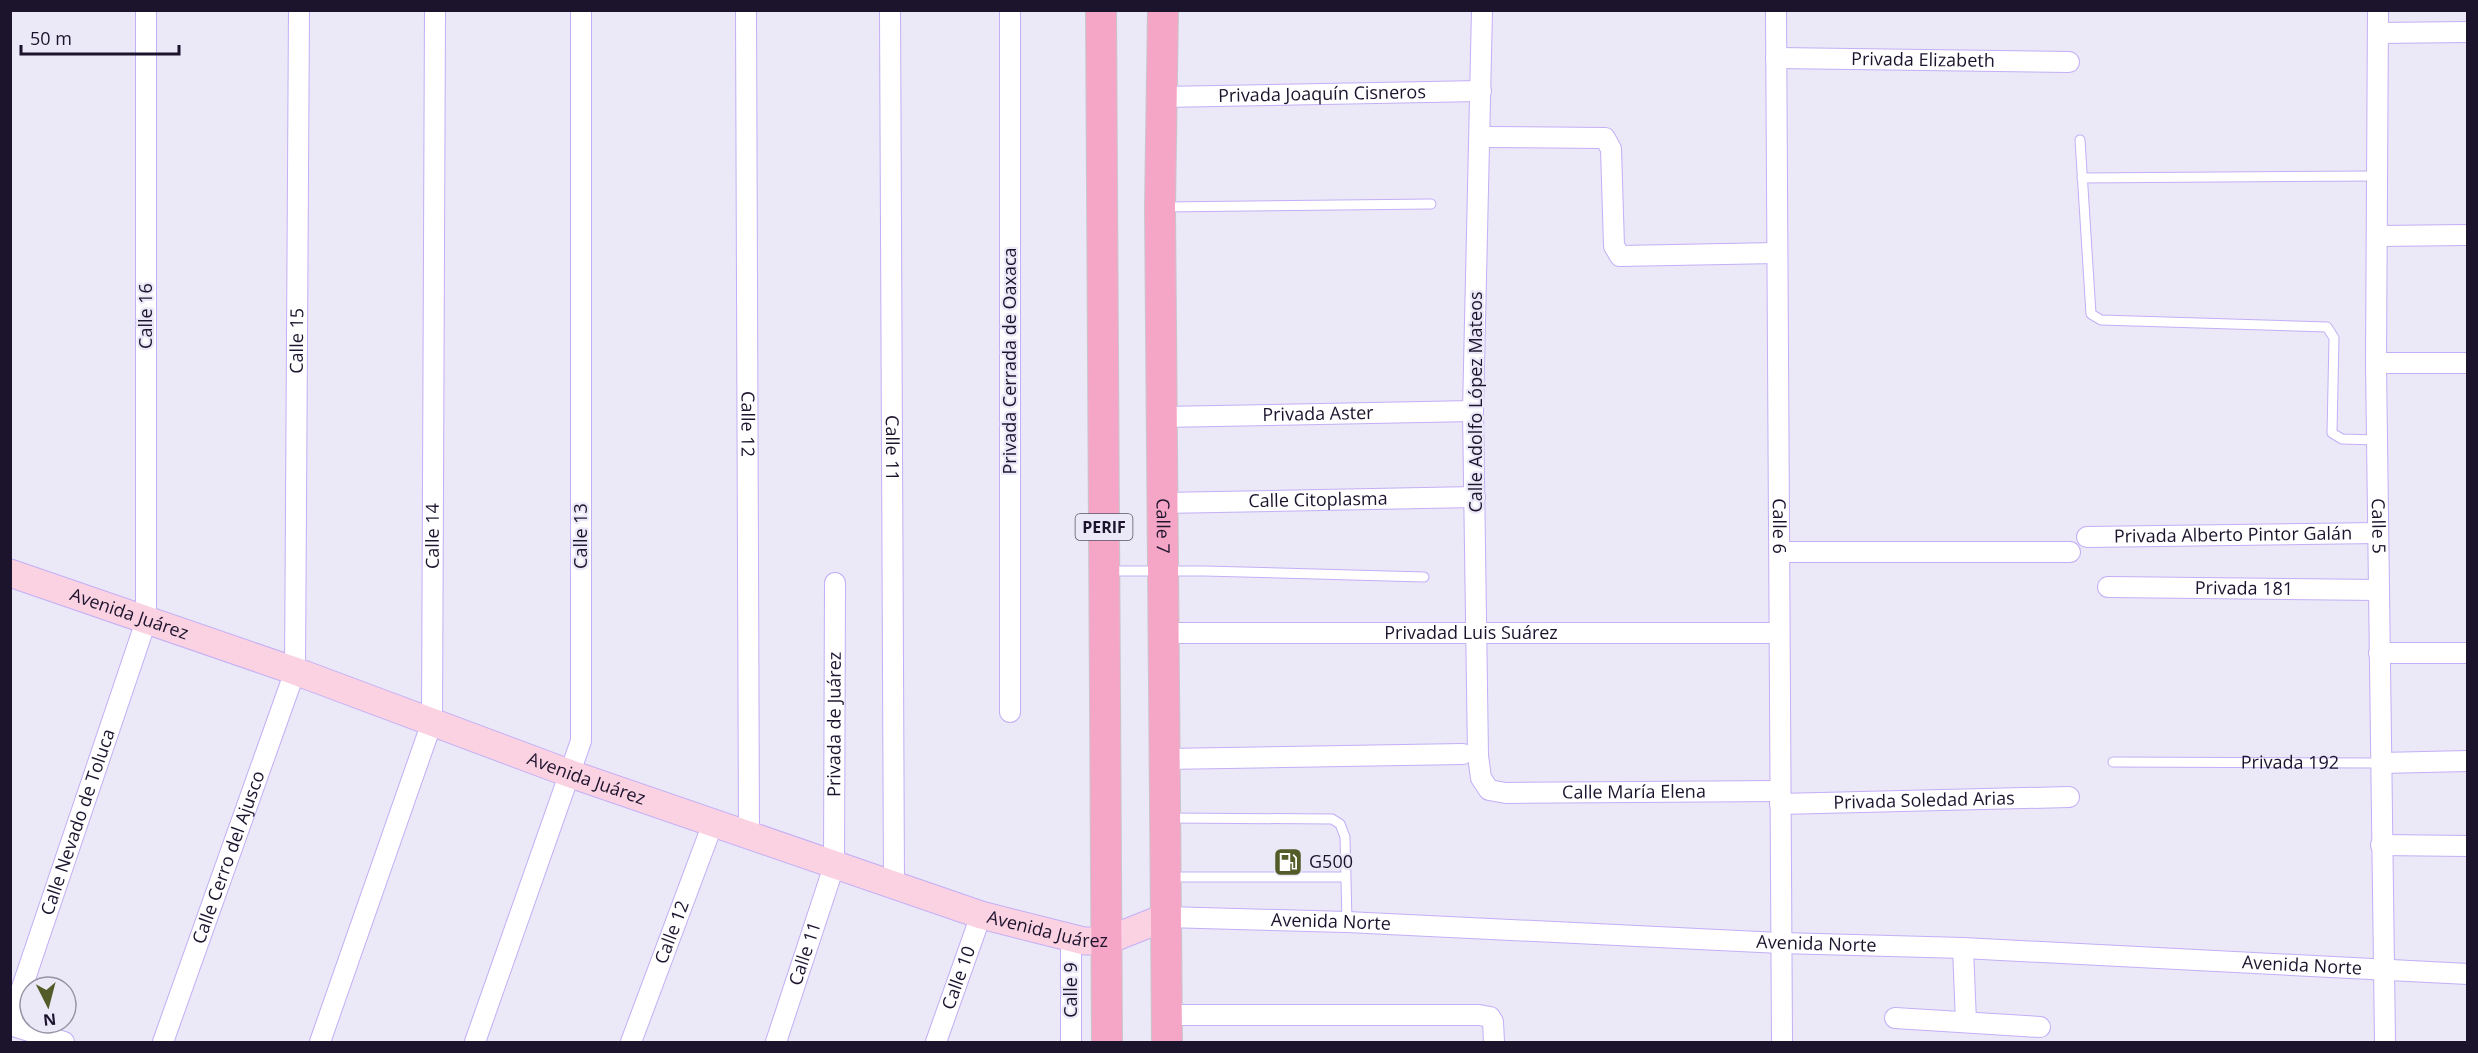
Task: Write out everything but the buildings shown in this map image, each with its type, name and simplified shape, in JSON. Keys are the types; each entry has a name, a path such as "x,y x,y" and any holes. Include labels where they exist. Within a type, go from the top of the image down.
{"main road":[{"name":"PERIF","path":"1101,10 1107,1042"},
{"name":"Calle 7","path":"1163,10 1160,207 1167,1029"}],"street":[{"name":"Calle 16","path":"146,10 146,621"},
{"name":"Calle 15","path":"295,671 299,10"},
{"name":"Calle 14","path":"320,1042 432,722 435,10"},
{"name":"Calle 13","path":"475,1042 582,741 581,10"},
{"name":"Calle 12","path":"746,10 749,836"},
{"name":"Calle 11","path":"890,10 894,886"},
{"name":"Privada Cerrada de Oaxaca","path":"1010,10 1010,712"},
{"name":"Calle Adolfo López Mateos","path":"1482,10 1473,411 1478,756 1481,778 1489,790"},
{"name":"Calle 6","path":"1776,10 1782,1042"},
{"name":"Calle 5","path":"2378,10 2376,363 2385,1042"},
{"path":"2378,33 2468,32"},
{"name":"Privada Elizabeth","path":"1776,58 2069,62"},
{"name":"Privada Joaquín Cisneros","path":"1162,97 1481,91"},
{"path":"1480,137 1605,138 1611,149 1614,246 1620,256 1776,253"},
{"path":"2378,236 2468,235"},
{"path":"2376,363 2468,363"},
{"name":"Privada Aster","path":"1162,417 1473,411"},
{"name":"Calle Citoplasma","path":"1162,503 1475,497"},
{"name":"Privada Alberto Pintor Galán","path":"2087,537 2378,533"},
{"path":"1780,552 2070,552"},
{"name":"Avenida Juárez","path":"10,573 295,671 571,774 981,915 1071,938 1106,941 1166,917"},
{"name":"Privada de Juárez","path":"834,866 835,583"},
{"name":"Privada 181","path":"2108,587 2379,590"},
{"name":"Calle Nevado de Toluca","path":"10,1024 146,621"},
{"name":"Privadad Luis Suárez","path":"1163,633 1476,631 1779,633"},
{"path":"2379,653 2468,653"},
{"name":"Calle Cerro del Ajusco","path":"163,1042 295,671"},
{"path":"1165,759 1463,754"},
{"name":"Privada 192","path":"2381,763 2468,761"},
{"name":"Calle María Elena","path":"1489,790 1506,793 1780,797"},
{"name":"Privada Soledad Arias","path":"1780,797 2069,797"},
{"name":"Calle 12","path":"632,1042 713,823"},
{"path":"2381,845 2468,846"},
{"name":"Calle 11","path":"776,1042 834,866"},
{"name":"Calle 10","path":"936,1042 981,915"},
{"name":"Avenida Norte","path":"1166,917 1347,922 1781,943 1963,948 2468,974"},
{"name":"Calle 9","path":"1071,938 1071,1042"},
{"path":"1963,948 1966,1022"},
{"path":"1167,1029 1479,1015 1490,1017 1493,1022 1494,1042"},
{"path":"1895,1018 2040,1027"},
{"path":"10,1024 64,1042"}],"lane":[{"path":"2080,140 2089,309 2095,319 2327,327 2334,338 2332,433 2342,439 2377,440"},
{"path":"2082,178 2378,177"},
{"path":"1160,207 1431,204"},
{"path":"1104,571 1204,571 1424,577"},
{"name":"Privada 192","path":"2113,762 2381,763"},
{"path":"1166,818 1332,819 1340,824 1345,837 1344,877 1347,922"},
{"path":"1166,877 1344,877"}],"place":[{"name":"G500","path":"1288,862"}]}
